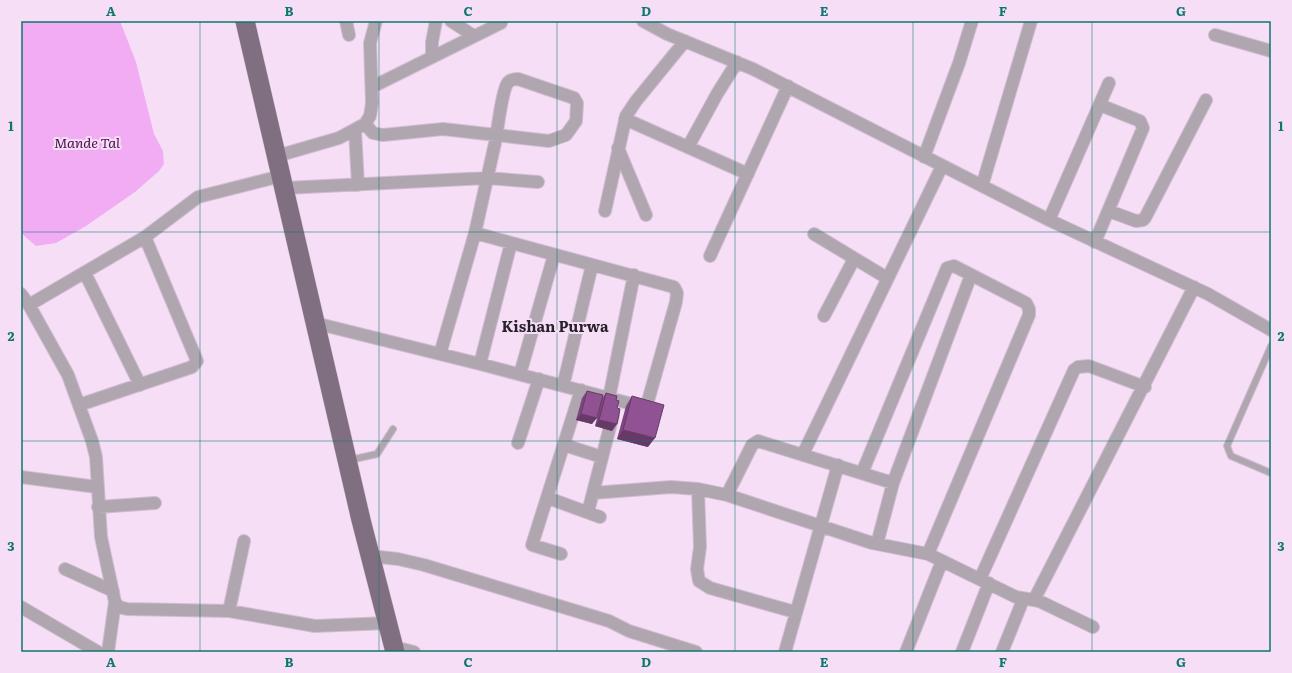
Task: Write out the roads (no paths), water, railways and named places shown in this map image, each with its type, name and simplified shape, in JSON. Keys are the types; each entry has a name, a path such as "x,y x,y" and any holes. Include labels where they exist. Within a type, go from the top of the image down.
{"main road":[{"path":"245,21 347,460 394,650"}],"street":[{"path":"346,21 349,35"},
{"path":"276,156 338,138 360,127 370,116 372,103 370,43 376,21"},
{"path":"432,57 432,42 436,21"},
{"path":"451,21 474,36"},
{"path":"643,21 656,29 737,62 788,86 1049,220 1194,287 1270,328"},
{"path":"924,157 959,63 972,21"},
{"path":"982,186 1031,21"},
{"path":"372,87 501,22"},
{"path":"1214,35 1271,51"},
{"path":"605,211 625,119 636,101 685,41"},
{"path":"688,147 717,94 737,62"},
{"path":"360,127 373,133 383,134 443,130 497,135 548,141 566,135 576,121 578,108 577,103 574,98 518,78 507,83 497,135 475,233 440,354"},
{"path":"1049,220 1109,84"},
{"path":"710,256 788,86"},
{"path":"1108,211 1136,221 1146,218 1206,100"},
{"path":"1095,242 1143,128 1140,120 1100,105"},
{"path":"625,119 748,174"},
{"path":"358,185 360,127"},
{"path":"618,148 646,215"},
{"path":"803,454 942,166"},
{"path":"29,305 145,238 198,197 283,182 358,185 487,178 538,182"},
{"path":"315,323 520,374 652,409 677,292 674,286 475,233"},
{"path":"814,234 887,278"},
{"path":"79,405 192,367 197,361 145,238"},
{"path":"480,364 511,243"},
{"path":"520,374 554,255"},
{"path":"824,316 854,259"},
{"path":"563,386 592,265"},
{"path":"862,473 947,268 954,266 1026,303 1029,309 1029,315 928,554"},
{"path":"85,273 140,385"},
{"path":"588,512 602,457 634,275"},
{"path":"876,544 893,483 971,275"},
{"path":"1002,652 1145,387 1194,287"},
{"path":"21,294 29,305 68,375 94,449 101,537 114,597 119,607 127,609 229,611 315,626 388,623"},
{"path":"962,652 985,581 1074,370 1078,367 1089,366 1145,387"},
{"path":"518,443 539,379"},
{"path":"561,554 532,545 581,390"},
{"path":"727,495 755,442 762,441 893,483"},
{"path":"564,445 602,457"},
{"path":"785,652 795,612 838,465"},
{"path":"21,477 97,487"},
{"path":"593,493 671,487 698,489 727,495 876,544 928,554 985,581 1093,627"},
{"path":"698,489 700,547 697,569 699,581 710,588 795,612"},
{"path":"548,498 600,517"},
{"path":"98,507 155,504"},
{"path":"229,611 244,541"},
{"path":"370,556 398,559 424,565 609,621 629,631 696,652"},
{"path":"906,652 942,561"},
{"path":"65,569 114,597"},
{"path":"108,652 114,597"},
{"path":"21,607 98,652"},
{"path":"394,650 414,652"}],"lane":[{"path":"1271,346 1227,446 1231,456 1271,473"},
{"path":"347,460 370,457 377,454 394,429"}],"water":[{"name":"Mande Tal","path":"21,21 120,21 136,62 154,134 163,151 164,164 159,171 135,192 86,226 56,243 36,246 21,233"}],"district":[{"name":"Kishan Purwa","path":"555,325"}]}
